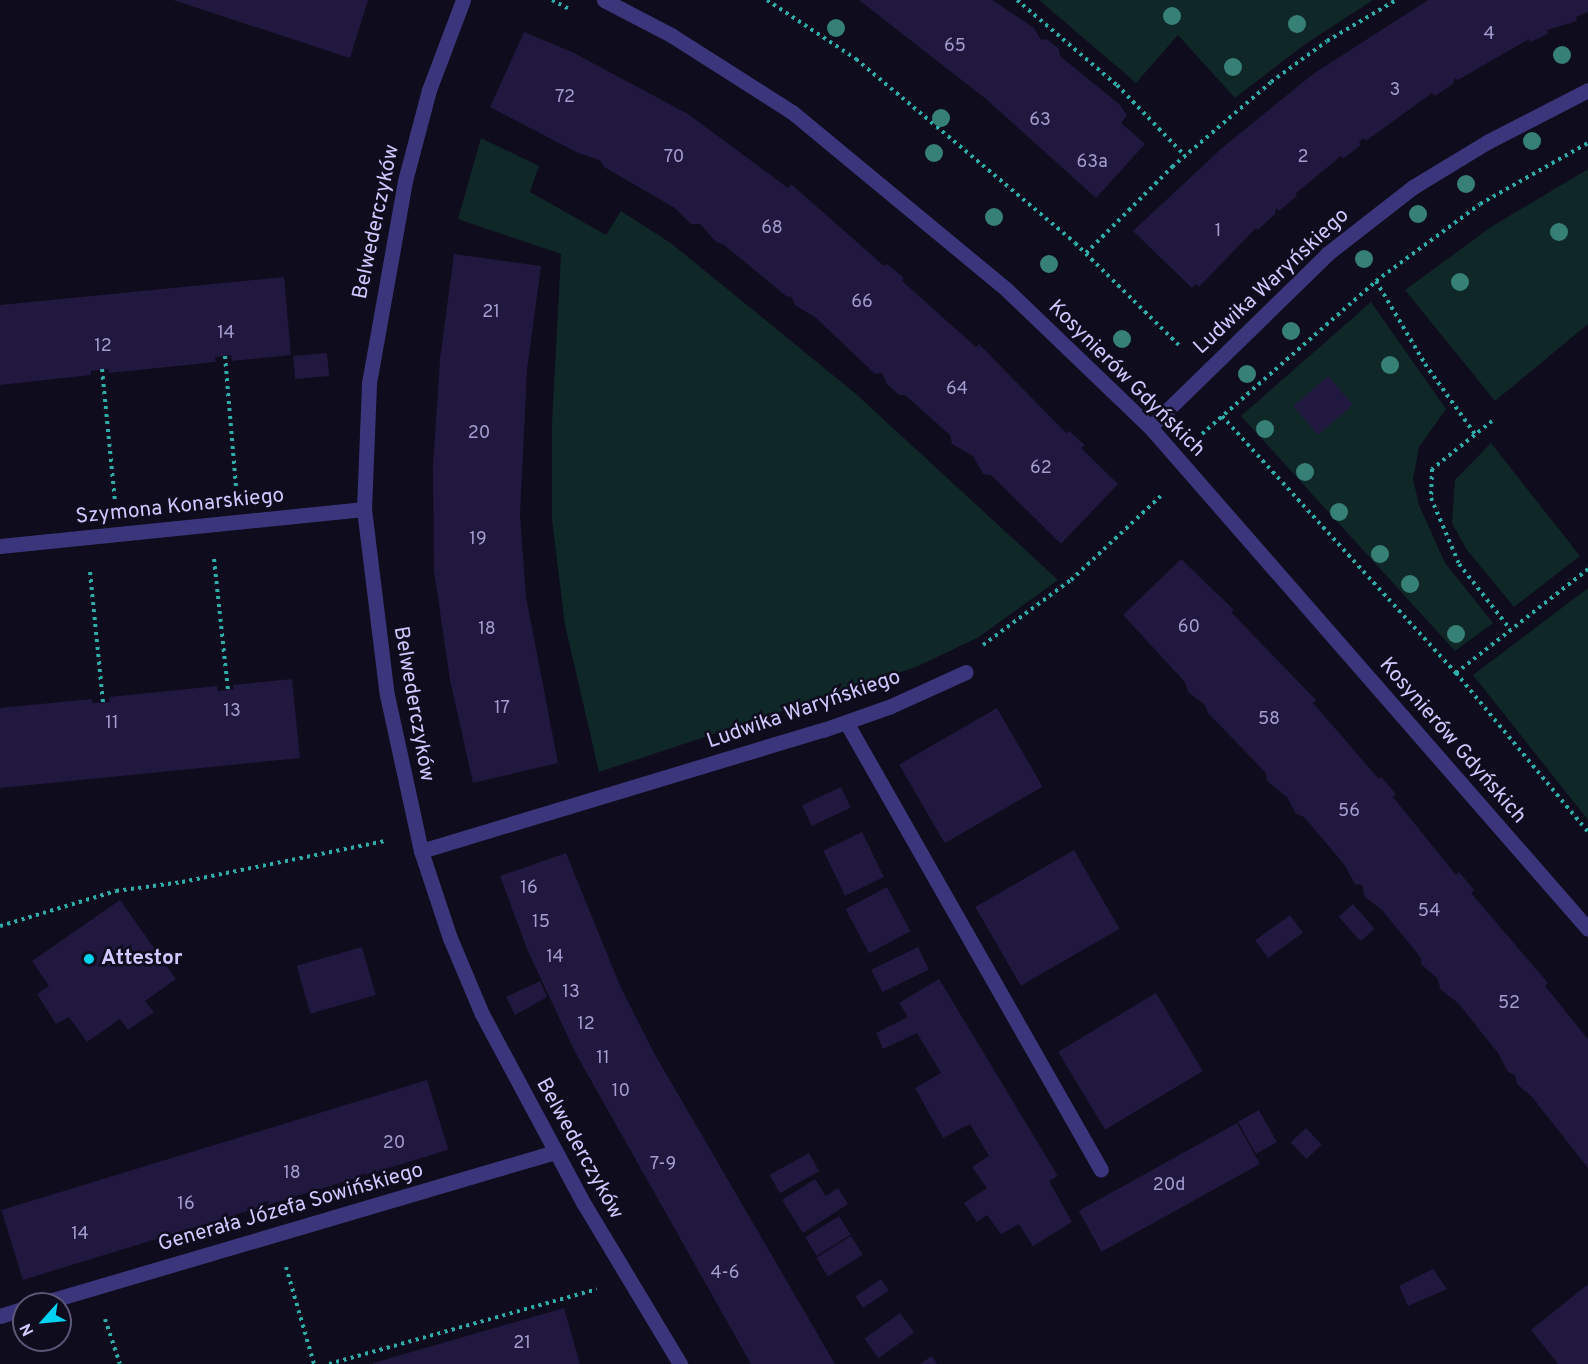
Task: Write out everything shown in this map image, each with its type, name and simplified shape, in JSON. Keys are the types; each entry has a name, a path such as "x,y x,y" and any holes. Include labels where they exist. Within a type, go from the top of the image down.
{"street":[{"name":"Belwederczyków","path":"463,0 429,90 388,258 369,384 364,509 387,695 422,851 450,938 482,1014 555,1152 680,1364"},
{"name":"Kosynierów Gdyńskich","path":"604,0 671,35 792,112 1007,290 1150,427 1587,926"},
{"name":"Ludwika Waryńskiego","path":"1150,427 1328,254 1413,187 1487,142 1588,90"},
{"name":"Szymona Konarskiego","path":"0,546 364,509"},
{"name":"Ludwika Waryńskiego","path":"422,851 846,722 966,672"},
{"path":"846,722 1101,1170"},
{"name":"Generała Józefa Sowińskiego","path":"72,1294 555,1152"}],"path":[{"path":"552,0 581,15"},
{"path":"766,0 855,59 1086,253 1206,372"},
{"path":"1017,0 1117,85 1185,156"},
{"path":"1086,253 1185,156 1271,82 1327,41 1396,0"},
{"path":"1176,457 1314,332 1376,281 1480,204 1588,143"},
{"path":"1376,281 1425,364 1475,434"},
{"path":"225,356 237,492"},
{"path":"102,369 116,515"},
{"path":"1222,416 1456,673 1588,832"},
{"path":"1492,421 1432,469 1431,498 1459,564 1510,630"},
{"path":"966,672 959,657 994,640 1071,580 1188,471"},
{"path":"213,548 228,690"},
{"path":"89,561 104,702"},
{"path":"1456,673 1588,568"},
{"path":"0,926 116,891 182,882 395,839"},
{"path":"284,1260 314,1364"},
{"path":"329,1364 608,1286"},
{"path":"103,1312 120,1364"}],"green space":[{"path":"1039,0 1373,0 1304,45 1235,98 1178,35 1136,83"},
{"path":"481,138 539,166 530,192 606,235 621,211 672,244 856,394 1058,580 979,637 916,667 599,772 565,625 552,520 552,423 561,254 458,219"},
{"path":"1588,169 1588,324 1495,401 1405,290 1491,227"},
{"path":"1371,302 1446,409 1419,447 1413,479 1419,505 1445,563 1493,623 1455,651 1241,416"},
{"path":"1491,443 1580,556 1514,607 1467,550 1452,523 1455,480"},
{"path":"1588,588 1588,820 1473,675"}],"building":[{"path":"173,0 368,0 350,58"},
{"path":"859,0 992,0 1034,28 1041,40 1047,39 1059,49 1060,56 1119,104 1127,115 1121,123 1145,144 1096,198 986,99"},
{"path":"1428,0 1588,0 1588,12 1576,17 1577,21 1547,30 1548,34 1530,42 1529,39 1458,80 1454,78 1453,84 1435,96 1432,93 1366,141 1364,138 1359,142 1361,145 1343,159 1341,156 1295,194 1297,196 1279,211 1276,208 1275,214 1258,230 1256,228 1199,287 1196,284 1192,288 1133,231 1222,148 1313,74"},
{"path":"524,32 572,52 688,114 788,188 791,184 884,266 887,264 904,278 902,281 976,347 979,344 1066,433 1069,431 1085,445 1081,448 1118,484 1061,544 991,475 983,474 973,456 952,444 950,435 905,395 899,395 887,384 882,373 875,374 815,317 796,306 791,297 786,296 723,244 716,242 700,224 691,224 675,208 604,167 600,160 578,153 490,107"},
{"path":"454,254 541,266 527,370 520,515 526,597 558,763 473,783 450,680 434,571 433,465 440,359"},
{"path":"284,277 291,355 232,361 231,355 215,357 216,362 109,373 108,369 91,371 91,375 0,385 0,305"},
{"path":"327,353 329,376 295,379 293,356"},
{"path":"1328,376 1353,405 1318,435 1293,406"},
{"path":"1181,559 1234,610 1231,612 1316,700 1313,703 1379,779 1381,777 1396,794 1393,797 1456,875 1459,872 1474,890 1471,893 1548,983 1545,986 1588,1039 1588,1168 1532,1097 1517,1084 1515,1075 1508,1072 1498,1053 1458,1003 1441,990 1437,978 1421,964 1421,958 1382,910 1365,897 1362,885 1355,884 1344,864 1304,817 1296,814 1287,797 1267,781 1266,773 1208,713 1205,705 1188,692 1185,682 1123,615"},
{"path":"292,679 300,758 0,788 0,708 92,699 92,703 110,702 109,697 217,686 218,691 234,689 233,685"},
{"path":"997,708 1042,787 945,843 899,764"},
{"path":"841,787 851,808 812,826 802,805"},
{"path":"862,832 884,877 845,896 823,851"},
{"path":"1074,850 1120,929 1021,986 975,907"},
{"path":"566,853 621,988 654,1053 835,1364 751,1364 575,1052 527,949 500,876"},
{"path":"887,887 910,931 869,953 846,909"},
{"path":"120,900 176,979 145,1001 154,1012 128,1030 120,1019 87,1042 69,1017 56,1024 37,994 49,986 32,961"},
{"path":"1353,904 1375,929 1360,941 1339,916"},
{"path":"1290,915 1303,933 1268,958 1255,940"},
{"path":"362,947 376,995 310,1014 297,966"},
{"path":"918,947 929,969 882,992 871,970"},
{"path":"939,979 1058,1176 1049,1181 1072,1222 1033,1246 1019,1224 1001,1234 987,1215 977,1222 964,1203 987,1188 972,1167 989,1156 970,1124 943,1138 915,1088 941,1073 917,1033 883,1049 876,1033 908,1017 899,1003"},
{"path":"540,981 547,997 515,1015 506,997"},
{"path":"1156,993 1203,1071 1105,1130 1058,1052"},
{"path":"427,1080 448,1150 23,1280 1,1210"},
{"path":"1259,1110 1277,1142 1256,1154 1238,1122"},
{"path":"1237,1123 1260,1164 1101,1252 1079,1211"},
{"path":"1306,1128 1322,1145 1306,1159 1291,1142"},
{"path":"809,1153 819,1171 780,1193 770,1175"},
{"path":"815,1179 826,1196 838,1188 848,1204 803,1233 782,1200"},
{"path":"839,1216 851,1235 817,1256 805,1237"},
{"path":"851,1236 863,1255 828,1276 816,1258"},
{"path":"1433,1269 1447,1289 1408,1306 1399,1286"},
{"path":"881,1279 889,1291 863,1308 855,1296"},
{"path":"1588,1284 1588,1364 1558,1364 1531,1330"},
{"path":"564,1308 580,1364 373,1364 373,1363"},
{"path":"900,1313 914,1332 879,1358 864,1339"},
{"path":"932,1356 937,1364 920,1364"}],"place":[{"name":"Attestor","path":"89,959"}]}
